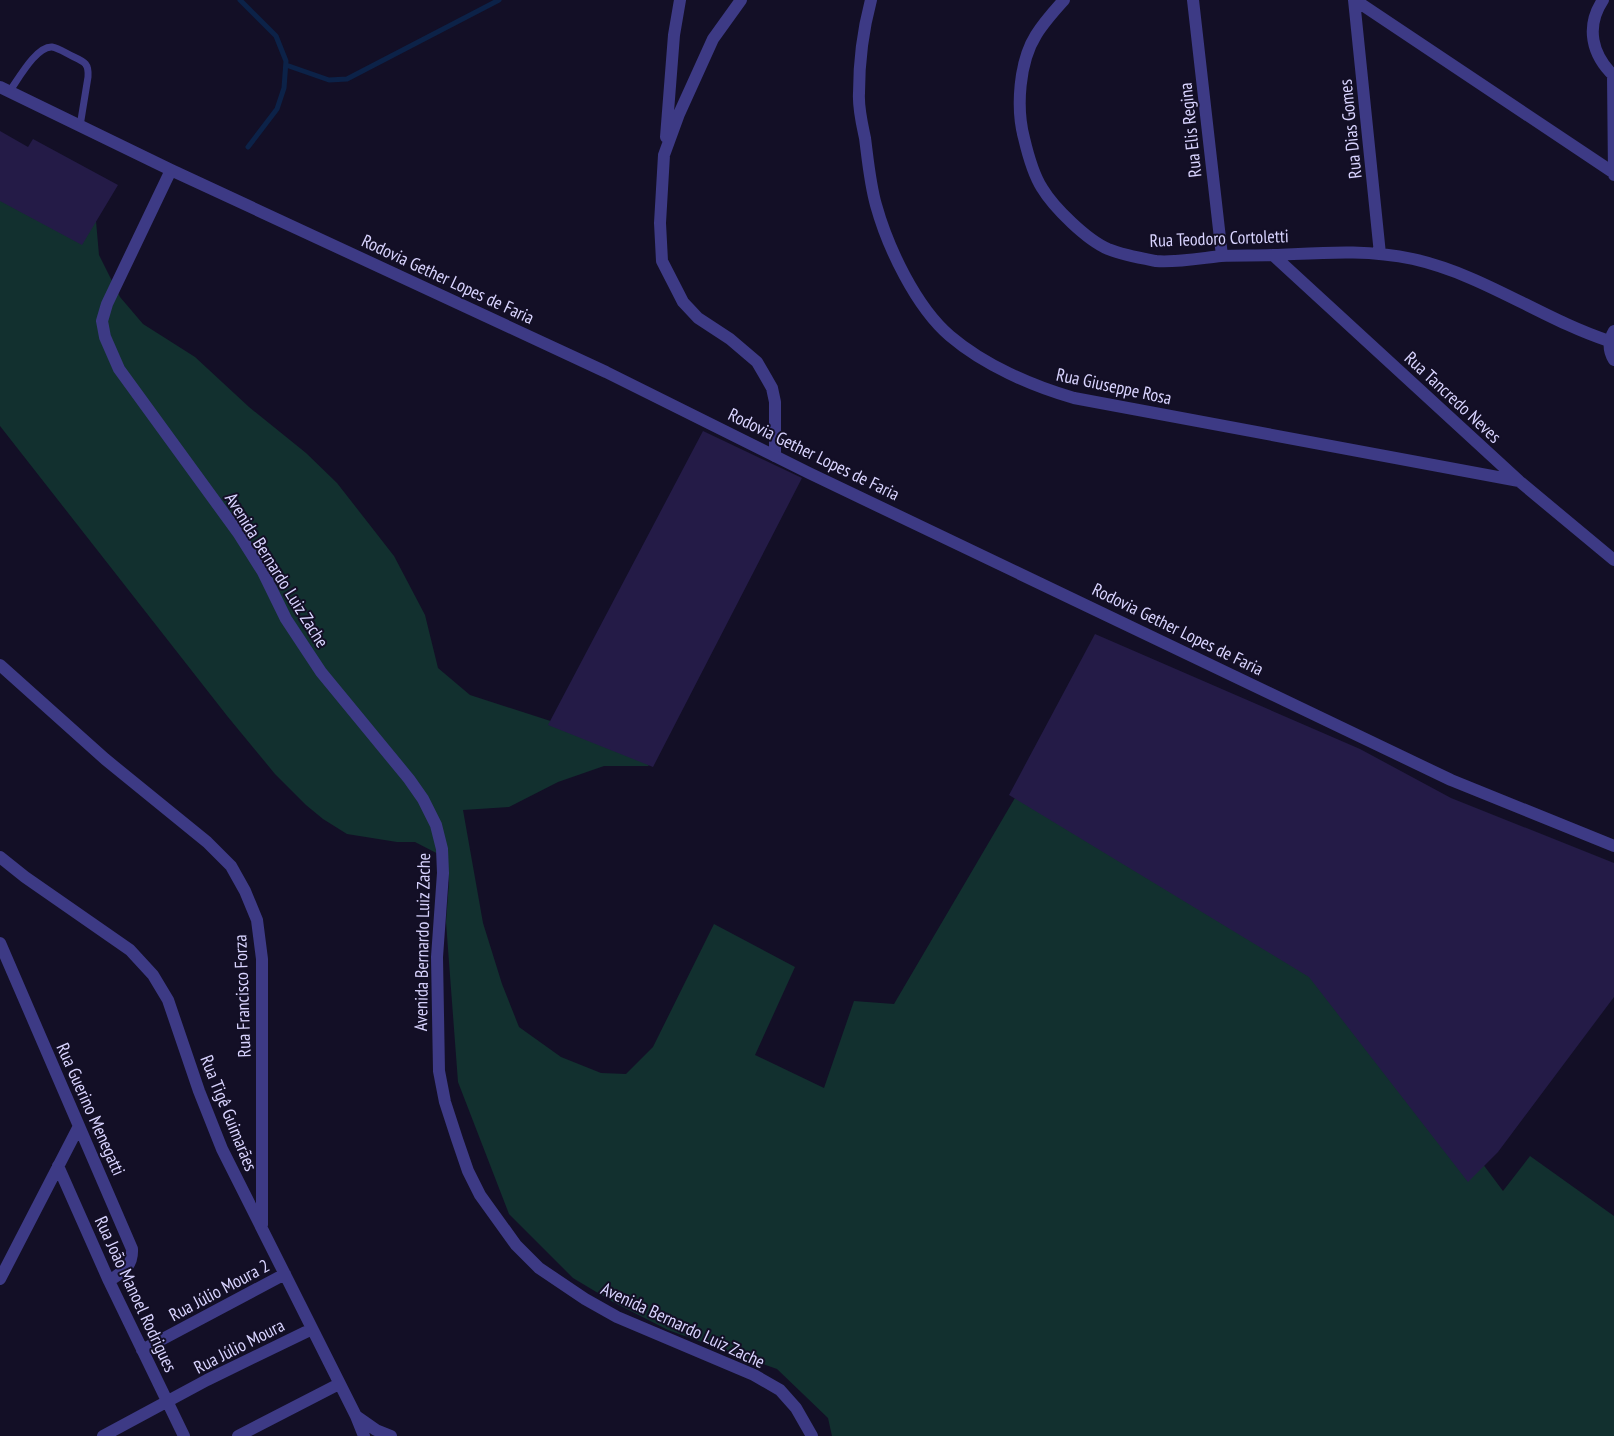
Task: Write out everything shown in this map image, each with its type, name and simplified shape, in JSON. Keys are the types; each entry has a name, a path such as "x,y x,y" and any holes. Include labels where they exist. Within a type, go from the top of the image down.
{"street":[{"path":"680,0 674,35 664,155 660,223 662,261 683,302 698,318 730,339 750,356 764,374 772,388 775,402 774,456"},
{"path":"664,155 679,114 713,39 741,0"},
{"name":"Rua Giuseppe Rosa","path":"871,0 861,54 858,95 876,206 896,258 912,290 934,320 949,335 970,351 1022,379 1047,390 1074,398 1518,481"},
{"name":"Rua Teodoro Cortoletti","path":"1064,0 1053,11 1035,36 1024,63 1020,95 1020,124 1027,152 1042,189 1089,238 1107,248 1132,256 1158,261 1222,256 1344,251 1413,259 1471,277 1588,334 1612,336"},
{"name":"Rua Elis Regina","path":"1193,0 1222,256"},
{"path":"1355,0 1614,174"},
{"name":"Rua Dias Gomes","path":"1355,0 1380,254"},
{"path":"1603,0 1598,8 1593,26 1594,45 1601,62 1614,76 1614,174"},
{"name":"Rodovia Gether Lopes de Faria","path":"5,90 171,170 606,372 708,421 774,456 1451,780 1614,846"},
{"name":"Avenida Bernardo Luiz Zache","path":"171,170 107,304 102,321 105,337 119,369 238,534 263,572 286,620 321,672 409,779 423,799 436,825 442,849 444,873 438,957 439,1071 445,1102 468,1171 495,1218 516,1246 539,1268 585,1299 617,1317 754,1375 780,1390 796,1408 812,1436"},
{"name":"Rua Tancredo Neves","path":"1273,255 1518,481 1614,560"},
{"path":"1612,336 1609,350 1614,360"},
{"name":"Rua Francisco Forza","path":"0,665 105,758 207,842 231,866 246,891 257,920 262,959 262,1228"},
{"name":"Rua Tigê Guimarães","path":"0,857 25,877 130,950 154,975 168,1000 199,1091 222,1149 356,1416 364,1436"},
{"name":"Rua Guerino Menegatti","path":"0,943 132,1249 132,1258 128,1267 109,1281"},
{"path":"0,1279 79,1126"},
{"name":"Rua João Manoel Rodrigues","path":"58,1166 109,1281 184,1436"},
{"name":"Rua Júlio Moura 2","path":"142,1350 285,1274"},
{"name":"Rua Júlio Moura","path":"103,1436 208,1380 312,1329"},
{"path":"238,1436 339,1384"},
{"path":"356,1416 376,1430 391,1436"}],"lane":[{"path":"5,90 38,52 47,48 54,47 77,58 85,62 89,69 80,126"}],"green space":[{"path":"0,182 96,221 99,255 120,297 143,324 195,357 249,407 306,453 337,483 394,556 425,615 438,668 470,695 569,727 618,734 649,766 604,766 558,782 509,807 463,810 483,923 502,984 519,1027 561,1057 601,1073 626,1074 653,1047 714,924 795,967 755,1055 824,1088 854,1001 894,1004 1106,643 1306,928 1503,1191 1530,1156 1614,1216 1614,1436 832,1436 828,1418 777,1369 668,1330 613,1302 573,1278 509,1214 458,1082 446,922 449,882 446,858 415,842 397,842 347,834 323,819 306,805 275,774 228,717 0,426"}],"building":[{"path":"0,131 28,147 33,139 118,185 82,245 0,201"},
{"path":"703,431 802,478 653,767 548,725"},
{"path":"1095,634 1360,749 1451,798 1614,863 1614,997 1498,1152 1468,1182 1309,977 1009,795"}],"waterway":[{"path":"240,0 276,36 286,61 284,88 277,109 248,147"},
{"path":"286,65 329,80 347,79 499,0"}]}
